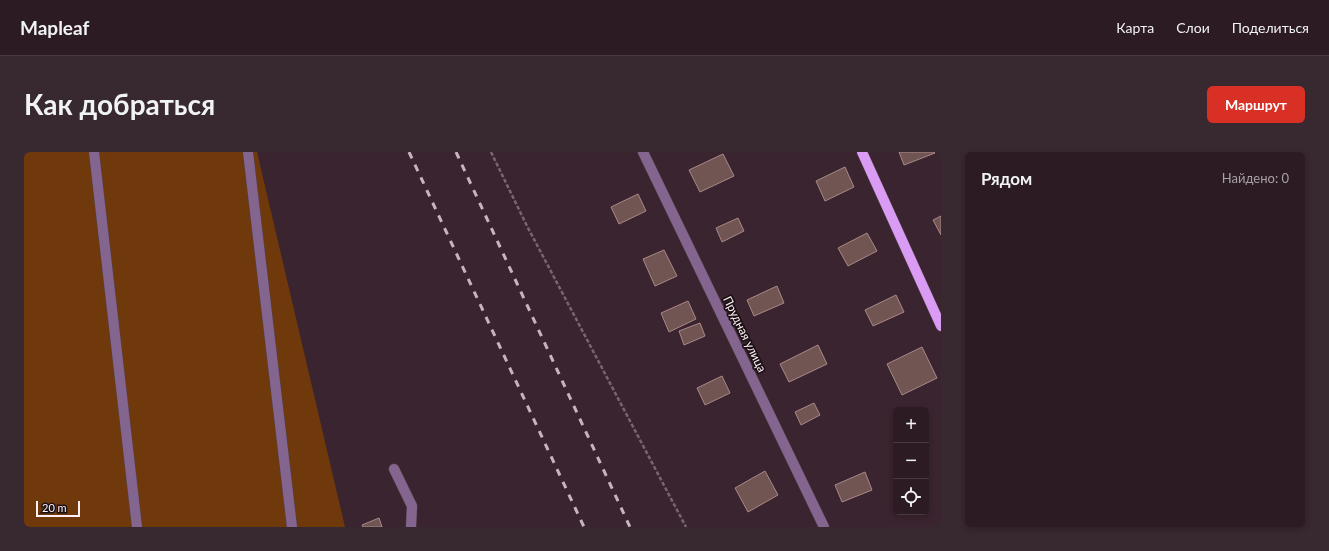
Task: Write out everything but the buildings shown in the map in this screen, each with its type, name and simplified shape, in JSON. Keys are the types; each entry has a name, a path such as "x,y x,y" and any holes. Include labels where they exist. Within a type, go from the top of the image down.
{"main road":[{"path":"862,152 941,326"}],"street":[{"path":"94,152 136,527"},
{"path":"248,152 292,527"},
{"name":"Прудная улица","path":"643,152 824,527"},
{"path":"394,469 412,506 411,527"}],"path":[{"path":"491,152 527,226 686,527"}],"shaded area":[{"path":"24,152 257,152 345,527 24,527"}],"railway":[{"path":"409,152 584,527"},
{"path":"456,152 630,527"}]}
